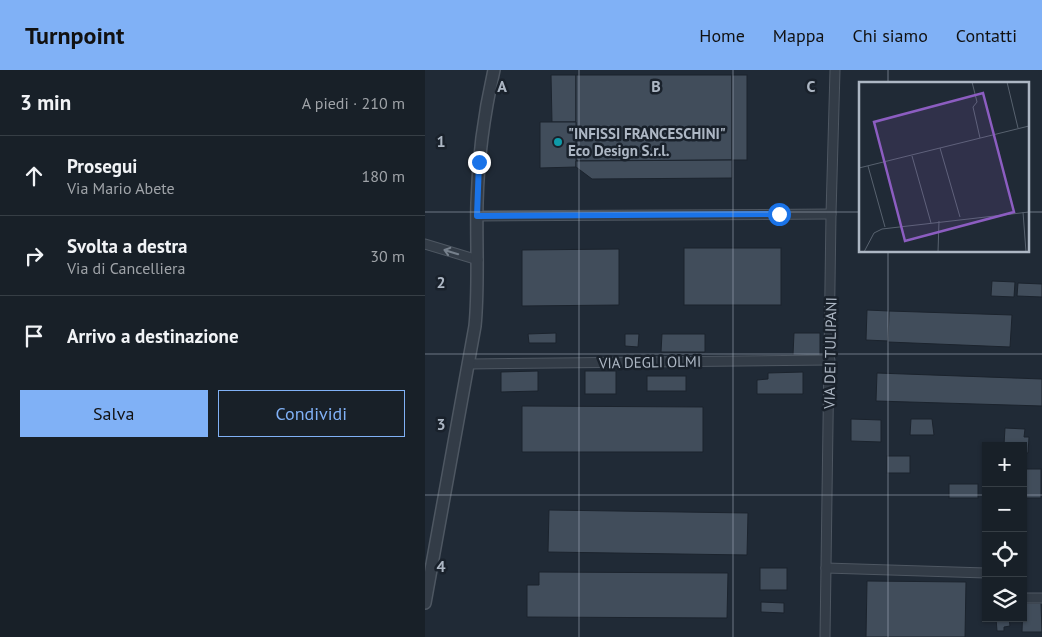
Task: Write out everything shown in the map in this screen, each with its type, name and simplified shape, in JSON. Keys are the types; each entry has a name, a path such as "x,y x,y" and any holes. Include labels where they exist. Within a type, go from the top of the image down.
{"street":[{"path":"425,603 469,364 475,319 478,260 477,216 481,147 493,70"},
{"name":"VIA DEI TULIPANI","path":"825,637 835,70"},
{"path":"477,216 831,214"},
{"path":"425,244 478,260"},
{"name":"VIA DEGLI OLMI","path":"469,364 830,360"},
{"path":"826,568 982,573"},
{"path":"1027,598 1042,598"}],"building":[{"path":"551,75 576,75 576,122 552,122"},
{"path":"576,75 732,75 732,160 576,161"},
{"path":"732,75 747,75 747,160 732,160"},
{"name":"\"INFISSI FRANCESCHINI\" Eco Design S.r.l.","path":"540,122 576,122 576,167 540,168"},
{"path":"732,160 732,178 592,179 576,167 576,161"},
{"path":"684,248 781,248 781,305 684,305"},
{"path":"619,249 619,305 522,306 522,250"},
{"path":"992,281 1015,282 1014,297 991,296"},
{"path":"1018,283 1042,284 1042,297 1017,296"},
{"path":"867,310 889,311 888,341 866,340"},
{"path":"889,311 1012,315 1010,347 888,342"},
{"path":"556,333 556,343 529,343 528,334"},
{"path":"794,333 820,333 820,356 793,355"},
{"path":"625,334 639,334 638,347 625,346"},
{"path":"662,334 705,334 705,352 661,352"},
{"path":"538,371 538,391 501,392 501,372"},
{"path":"585,371 616,371 616,394 585,394"},
{"path":"803,372 803,394 757,394 757,380 768,379 768,373"},
{"path":"877,373 1042,379 1042,406 876,401"},
{"path":"647,376 686,376 686,391 647,391"},
{"path":"522,406 703,407 703,452 522,452"},
{"path":"851,419 881,420 881,442 851,441"},
{"path":"911,419 932,419 934,435 910,435"},
{"path":"1005,428 1025,429 1024,437 1029,437 1028,453 1027,442 1004,442"},
{"path":"887,456 910,456 910,473 887,473"},
{"path":"1027,469 1041,469 1041,498 1027,498"},
{"path":"949,484 978,484 978,498 949,498"},
{"path":"549,510 748,513 747,555 548,552"},
{"path":"760,568 787,568 787,590 760,590"},
{"path":"539,572 728,573 727,618 527,617 527,585 539,585"},
{"path":"867,581 966,582 965,637 866,637"},
{"path":"761,602 784,603 784,613 761,612"},
{"path":"1027,603 1041,603 1042,632 1022,632 1022,622 1027,622"},
{"path":"996,622 1010,622 1010,626 1004,627 1004,631 997,631"}],"place":[{"name":"\"INFISSI FRANCESCHINI\" Eco Design S.r.l.","path":"558,142"}],"route":[{"path":"479,162 477,216 779,214"}]}
